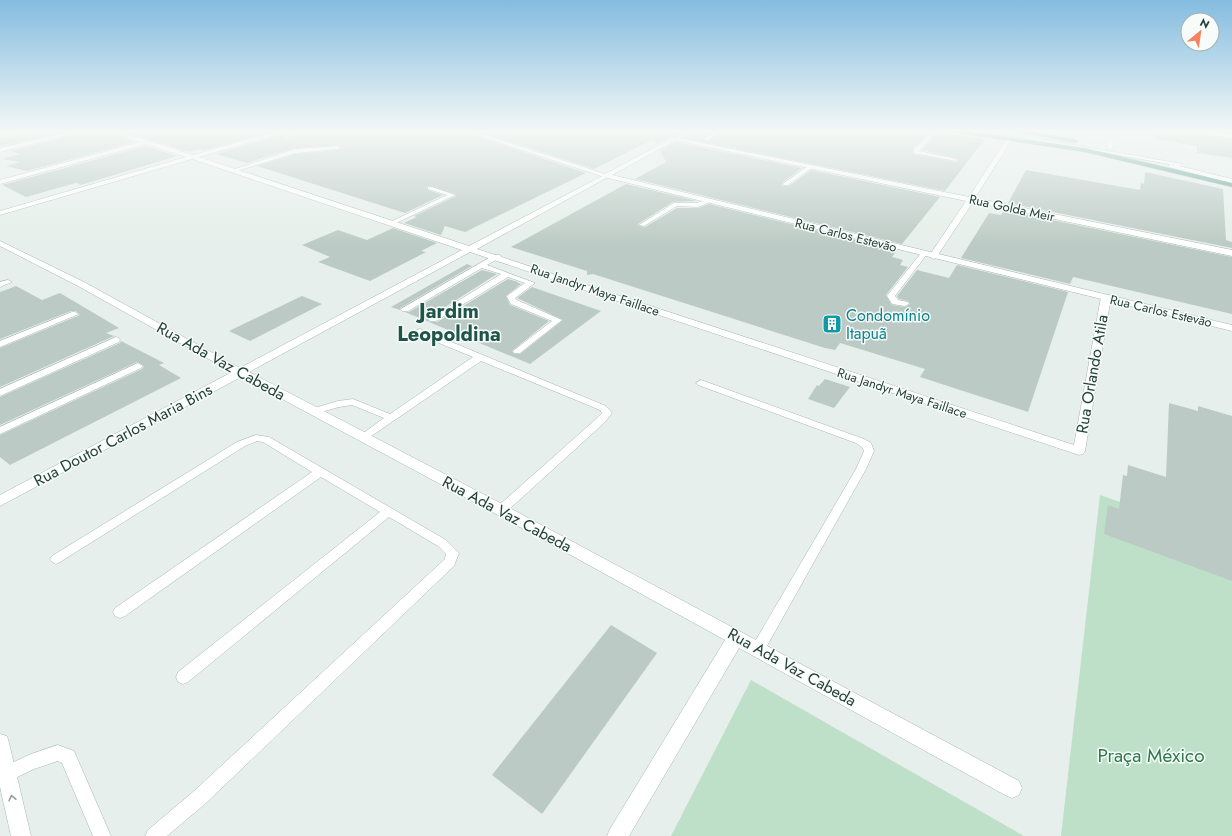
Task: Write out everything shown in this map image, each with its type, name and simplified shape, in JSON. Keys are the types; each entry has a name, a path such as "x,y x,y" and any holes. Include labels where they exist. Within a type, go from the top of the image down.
{"main road":[{"path":"1168,169 1232,185"},
{"path":"1202,169 1232,176"}],"street":[{"path":"0,182 48,169"},
{"path":"0,214 154,169"},
{"name":"Rua Jandyr Maya Faillace","path":"232,169 1079,451"},
{"name":"Rua Carlos Estevão","path":"584,169 606,176 923,254 1232,328"},
{"name":"Rua Doutor Carlos Maria Bins","path":"0,501 619,169"},
{"name":"Rua Golda Meir","path":"820,169 1232,253"},
{"path":"934,256 991,169"},
{"name":"Rua Ada Vaz Cabeda","path":"0,243 81,284 240,372 501,510 1012,788"},
{"name":"Rua Orlando Atila","path":"1079,451 1106,297"},
{"path":"617,836 736,637"},
{"path":"0,743 21,836"}],"lane":[{"path":"786,184 807,169"},
{"path":"1170,169 1177,171"},
{"path":"1181,169 1232,181"},
{"path":"392,223 452,195 430,188"},
{"path":"642,225 676,204 698,204 708,201"},
{"path":"905,304 895,302 892,296 923,254"},
{"path":"405,309 497,257"},
{"path":"482,266 531,283 511,297 514,302 558,320 517,351"},
{"path":"433,319 507,274"},
{"path":"0,285 8,282"},
{"path":"0,344 74,314"},
{"path":"420,332 603,408 607,413 501,510"},
{"path":"0,392 116,340"},
{"path":"363,437 480,357"},
{"path":"0,431 138,366"},
{"path":"701,383 860,441 867,445 869,451 861,469 758,649"},
{"path":"314,411 338,404 353,402 392,418"},
{"path":"56,559 241,444 256,438 265,439 442,543 452,553 450,562 200,797 154,836"},
{"path":"120,612 320,472"},
{"path":"183,677 388,512"},
{"path":"7,774 31,762 58,753 68,757 102,836"}],"green space":[{"name":"Praça México","path":"1100,495 1232,541 1232,836 1061,836"},
{"path":"751,680 1024,836 671,836"}],"building":[{"path":"19,169 34,169 27,171"},
{"path":"61,169 134,169 81,185 76,183 26,197 2,185"},
{"path":"266,169 574,169 586,173 465,232 445,226 441,235 404,223 417,217 414,216 456,196 455,194 428,186 426,187 428,190 443,195 405,213"},
{"path":"653,169 801,169 783,182 782,185 789,186 811,170 940,197 902,244 635,179"},
{"path":"836,169 962,169 945,191"},
{"path":"1026,170 1140,190 1141,183 1144,184 1145,172 1223,189 1226,240 1232,242 1232,248 1008,203"},
{"path":"626,184 697,201 673,202 638,224 639,226 645,227 677,208 698,208 709,204 897,250 892,257 903,260 900,265 908,267 886,295 892,305 905,307 910,304 908,301 899,299 897,296 917,270 949,278 957,265 1068,292 1028,412 920,377 925,369 840,343 835,350 825,348 593,274 587,275 587,271 511,247"},
{"path":"1004,210 1232,257 1232,314 1073,277 1070,284 961,258 989,213 1001,215"},
{"path":"393,228 437,243 421,251 426,252 370,281 318,262 330,257 302,245 338,230 367,240"},
{"path":"467,264 472,266 400,308 400,310 391,307"},
{"path":"482,270 497,274 428,318 429,322 405,312 409,312"},
{"path":"508,279 521,284 506,296 510,305 549,321 512,351 514,354 520,354 563,320 517,298 532,287 601,311 530,364 429,322 437,322"},
{"path":"16,286 42,300 60,293 119,328 106,333 114,336 0,387 0,348 80,315 76,311 71,311 0,339 0,292"},
{"path":"302,296 322,304 250,341 229,331"},
{"path":"121,341 164,363 159,365 181,378 10,465 0,457 0,435 142,369 144,366 137,362 0,425 0,397 120,343"},
{"path":"825,379 850,387 834,408 808,399 817,385 819,386"},
{"path":"1169,403 1198,411 1198,406 1232,416 1232,581 1104,534 1108,505 1119,509 1123,475 1127,476 1128,465 1166,477"},
{"path":"611,625 657,653 542,814 492,775"}],"place":[{"name":"Condomínio Itapuã","path":"832,324"}],"district":[{"name":"Jardim Leopoldina","path":"449,322"}]}
